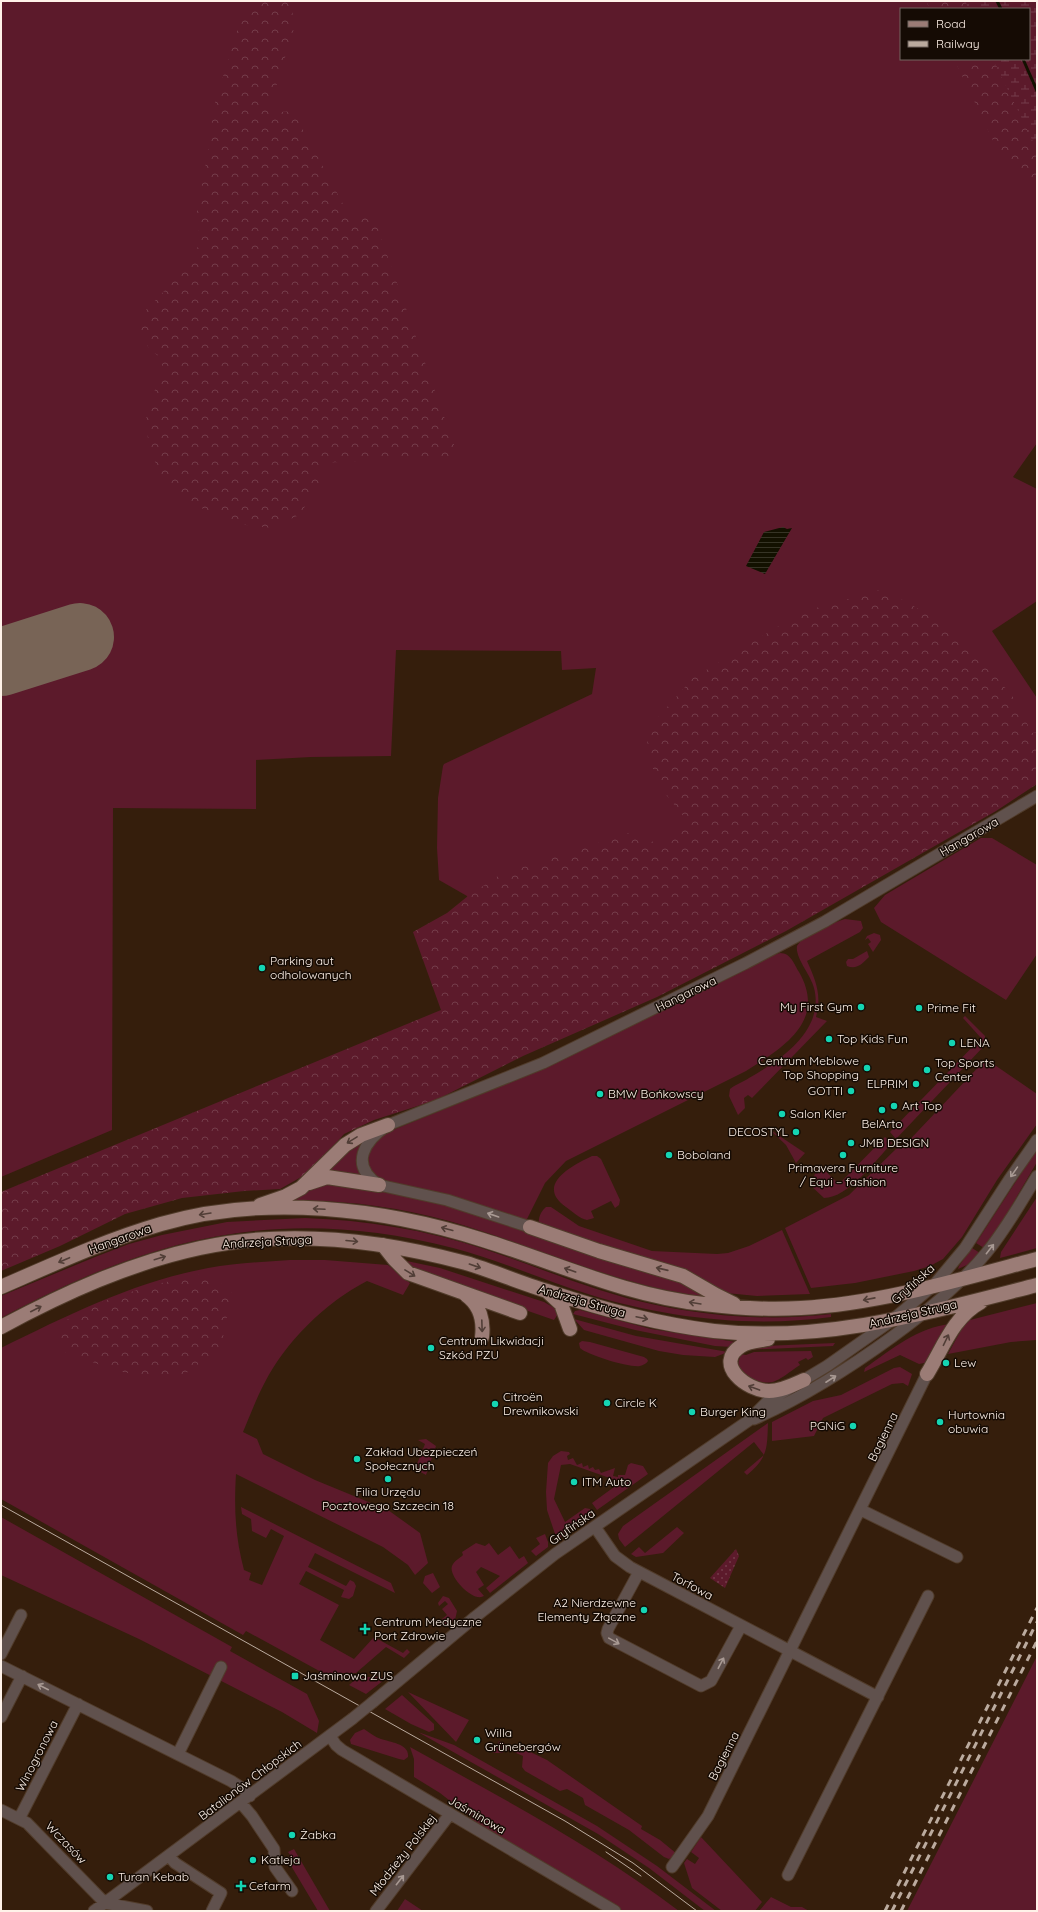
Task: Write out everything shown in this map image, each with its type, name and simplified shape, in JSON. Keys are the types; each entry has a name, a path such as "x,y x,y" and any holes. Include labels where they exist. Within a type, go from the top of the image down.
{"main road":[{"path":"307,1184 345,1145 361,1135 388,1125"},
{"path":"244,1210 286,1196 307,1184 327,1177 379,1185"},
{"name":"Andrzeja Struga","path":"244,1210 319,1209 385,1216 446,1229 484,1240 609,1283 643,1293 703,1304 748,1308 801,1308 843,1304 934,1285 1037,1260"},
{"name":"Hangarowa","path":"1,1287 100,1245 163,1223 195,1216 244,1210"},
{"path":"530,1227 599,1251 683,1276 728,1302 748,1308"},
{"name":"Andrzeja Struga","path":"1,1328 76,1290 131,1268 201,1248 246,1242 320,1240 383,1245 469,1264 548,1292 635,1316 693,1328 756,1333 827,1330 891,1320 1037,1285"},
{"path":"383,1245 408,1273 520,1313"},
{"path":"548,1292 561,1304 570,1329"},
{"path":"464,1294 473,1301 479,1312 483,1324 482,1337"},
{"path":"927,1374 958,1320 977,1304 994,1296"},
{"path":"804,1380 773,1391 757,1390 744,1384 735,1376 732,1368 732,1357 739,1348 751,1342 827,1330"}],"street":[{"name":"Hangarowa","path":"379,1185 370,1179 363,1166 363,1152 369,1140 388,1125 543,1063 727,973 824,922 1037,796"},
{"name":"Gryfińska","path":"419,1665 506,1592 566,1546 748,1421 767,1402 804,1380 891,1320 934,1285 964,1250 1009,1180 1037,1140"},
{"name":"Gryfińska","path":"748,1421 781,1407 820,1386 926,1312 964,1278 998,1239 1037,1176"},
{"path":"379,1185 446,1200 530,1227"},
{"name":"Bagienna","path":"672,1867 708,1816 861,1510 927,1374"},
{"path":"861,1510 957,1557"},
{"name":"Torfowa","path":"595,1527 615,1556 639,1572 790,1651"},
{"path":"639,1572 608,1628 606,1633 609,1638 701,1686 711,1681 741,1626"},
{"path":"788,1875 928,1596"},
{"path":"1,1654 21,1615"},
{"path":"790,1651 878,1698"},
{"name":"Batalionów Chłopskich","path":"94,1911 246,1800 352,1719 419,1665"},
{"path":"1,1666 238,1784 252,1816 274,1849 275,1867 292,1891"},
{"path":"178,1754 221,1667"},
{"path":"1,1717 22,1676"},
{"name":"Winogronowa","path":"19,1819 78,1704"},
{"name":"Jaśminowa","path":"330,1736 340,1749 615,1911"},
{"name":"Wczasów","path":"1,1810 32,1827 105,1903"},
{"name":"Młodzieży Polskiej","path":"376,1911 450,1814"},
{"path":"169,1856 175,1863 221,1893 212,1911"},
{"path":"105,1903 147,1911"}],"green space":[{"path":"1,1 965,1 968,8 900,8 900,60 993,60 1037,150 1037,443 1013,477 1037,489 1037,601 992,631 1037,698 1037,752 501,974 467,896 439,880 437,848 438,798 443,766 444,764 592,694 596,668 562,670 561,651 396,650 391,756 311,757 256,760 256,809 113,808 112,1130 1,1177"},
{"path":"253,1 290,1 295,25 268,113 293,111 351,219 373,215 458,456 320,463 321,484 299,515 272,528 246,525 193,505 160,473 149,448 146,421 148,405 160,379 163,358 153,352 146,344 139,322 145,311 171,284 200,244 197,211 207,157 214,106 241,18"},
{"path":"926,1 1037,1 1037,187 997,149 954,60 1030,60 1030,8 930,8"},
{"path":"965,1 1037,1 1037,150 993,60 1030,60 1030,8 968,8"},
{"path":"883,589 956,630 1014,698 1032,733 1037,732 1037,784 996,811 786,931 657,997 523,1056 436,1100 374,1120 344,1134 310,1172 280,1189 244,1191 182,1198 125,1214 60,1246 1,1271 1,1192 441,1010 413,932 447,913 468,896 501,874 632,832 666,848 688,822 656,782 645,732 693,678 802,612"},
{"path":"981,838 992,838 1037,865 1037,954 1006,1000 881,922 874,908 885,895"},
{"path":"845,919 861,921 863,928 860,932 807,961 817,988 818,1009 816,1017 827,1021 752,1098 748,1095 744,1098 745,1108 738,1115 729,1096 730,1089 761,1071 787,1053 807,1030 813,1017 816,1003 814,988 798,956 797,946 805,938 826,926"},
{"path":"874,933 880,935 881,940 873,952 868,944 871,942 868,938 865,940 867,936"},
{"path":"867,951 869,957 862,964 854,967 847,966 846,962 848,959 853,959"},
{"path":"780,953 784,953 794,962 806,989 808,1005 805,1019 787,1042 746,1071 566,1161 545,1183 527,1219 525,1220 376,1179 371,1172 368,1161 368,1149 383,1134 494,1089"},
{"path":"965,1016 985,1036 985,1045 896,1139 890,1132 981,1038 963,1018"},
{"path":"986,1059 1037,1094 1037,1124 997,1180 962,1237 943,1259 930,1266 914,1271 855,1283 811,1288 785,1228 849,1195 898,1147 901,1149"},
{"path":"769,1129 805,1153 796,1163 786,1145"},
{"path":"365,1136 363,1177 325,1171"},
{"path":"885,1137 892,1143 861,1177 842,1192 824,1198 809,1184 816,1171 823,1169 839,1184"},
{"path":"1037,1149 1037,1162 1005,1217 984,1248 976,1243"},
{"path":"592,1156 597,1156 601,1159 620,1200 619,1205 615,1208 611,1201 591,1211 594,1218 587,1220 579,1217 566,1207 557,1199 554,1191 555,1184 566,1171"},
{"path":"330,1181 445,1204 669,1276 705,1297 660,1289 587,1268 472,1228 429,1216 369,1205 329,1201 288,1201 287,1199"},
{"path":"1037,1197 1037,1248 1000,1258 1001,1252"},
{"path":"546,1207 551,1207 579,1226 652,1251 717,1254 728,1253 749,1246 782,1230 810,1294 757,1296 726,1293 539,1224 540,1215"},
{"path":"305,1218 351,1221 396,1227 440,1236 484,1249 612,1294 656,1305 743,1317 787,1317 831,1314 831,1317 801,1320 739,1321 677,1315 588,1294 487,1258 453,1248 391,1235 332,1229 275,1229 220,1236 166,1248 112,1266 57,1290 1,1318 1,1296 129,1244 162,1235 227,1222"},
{"path":"972,1248 980,1253 967,1265 958,1269 959,1266"},
{"path":"290,1260 325,1260 388,1265 410,1283 403,1295 367,1281 337,1300 322,1312 295,1338 273,1368 258,1396 243,1432 257,1439 263,1454 315,1480 388,1510 420,1533 428,1563 415,1575 408,1565 383,1547 236,1474 235,1510 237,1534 244,1570 251,1573 249,1580 262,1585 284,1536 271,1529 266,1538 252,1531 251,1519 242,1514 241,1507 391,1583 395,1593 315,1553 308,1567 346,1586 350,1580 354,1582 356,1586 353,1596 349,1599 341,1597 344,1590 306,1571 299,1584 339,1605 320,1640 354,1659 374,1637 403,1653 407,1649 410,1652 404,1658 386,1647 356,1673 323,1673 246,1631 243,1635 1,1499 1,1348 76,1312 154,1282 181,1274 218,1266"},
{"path":"402,1260 440,1268 544,1302 556,1309 558,1314 554,1320 418,1273"},
{"path":"209,1273 234,1295 228,1311 221,1348 185,1374 151,1378 114,1370 62,1351 58,1339 62,1328 65,1322 76,1314 111,1298 133,1291 177,1279"},
{"path":"1037,1303 1037,1340 1011,1342 948,1354 966,1321"},
{"path":"580,1310 651,1329 736,1342 732,1347 715,1346 635,1330 573,1314 575,1311"},
{"path":"574,1319 636,1336 728,1352 715,1357 683,1355 659,1351 584,1330"},
{"path":"951,1324 929,1362 919,1364 900,1355 864,1372 865,1368 916,1334 927,1329"},
{"path":"582,1341 644,1357 648,1361 640,1366 635,1366 609,1360 584,1351 580,1348 579,1343"},
{"path":"835,1343 833,1346 744,1350 764,1346"},
{"path":"811,1351 813,1357 808,1360 806,1358 798,1362 800,1365 778,1380 767,1383 741,1375 738,1363 741,1354 746,1355 754,1352"},
{"path":"900,1367 912,1374 908,1386 903,1383 892,1384 823,1418 814,1436 772,1441 772,1422 813,1401 841,1395 894,1368"},
{"path":"768,1423 764,1455 754,1442 625,1547 619,1539 618,1534 623,1526"},
{"path":"426,1439 436,1446 426,1475 415,1469 425,1444 418,1440"},
{"path":"561,1451 569,1452 570,1454 567,1456 568,1460 573,1458 577,1465 582,1463 583,1467 588,1465 589,1469 593,1467 595,1470 599,1469 601,1473 615,1468 613,1476 618,1477 618,1475 625,1475 628,1465 631,1463 643,1466 648,1474 597,1510 592,1503 621,1482 570,1464 561,1465 554,1499 565,1522 585,1508 590,1509 593,1513 557,1540 547,1510 546,1492 548,1463 553,1456"},
{"path":"764,1455 754,1469 747,1475 744,1472"},
{"path":"1,1517 232,1647 230,1651 307,1694 319,1721 317,1733 282,1712 139,1639 1,1575"},
{"path":"677,1527 684,1533 663,1553 636,1557 631,1554 639,1547 645,1553"},
{"path":"545,1534 548,1547 536,1556 531,1551 540,1544 536,1538"},
{"path":"476,1543 485,1546 489,1543 498,1555 510,1546 519,1559 524,1556 528,1563 490,1593 486,1588 500,1576 481,1567 476,1572 484,1585 478,1589 484,1596 474,1596 457,1582 452,1566 463,1555 462,1552"},
{"path":"736,1549 739,1556 725,1588 710,1578"},
{"path":"433,1573 440,1587 432,1593 423,1583 425,1576"},
{"path":"443,1596 449,1598 457,1611 455,1620 446,1625 442,1619 447,1615 442,1609 448,1604 445,1601 439,1606 438,1603"},
{"path":"1037,1656 1037,1911 907,1911"},
{"path":"358,1677 382,1677 384,1680 366,1694 349,1685"},
{"path":"408,1692 469,1720 456,1742"},
{"path":"402,1695 434,1724 434,1730 429,1732 411,1724 385,1709"},
{"path":"364,1729 372,1735 403,1746 408,1753 408,1757 404,1760 399,1759 351,1744 350,1740 355,1733"},
{"path":"418,1732 454,1745 597,1826 657,1866 716,1911 705,1911 649,1868 598,1834"},
{"path":"499,1741 520,1751 522,1748 547,1760 642,1826 641,1829 660,1840 677,1854 669,1859 664,1857 629,1830 585,1805 583,1798 567,1789 560,1791 525,1771 522,1767 523,1756 507,1749 502,1753 493,1753"},
{"path":"410,1747 581,1844 647,1887 679,1911 623,1911 470,1820 472,1817 440,1793 414,1777 414,1759"},
{"path":"701,1837 762,1902 755,1911 722,1911 692,1888 684,1863 687,1859 695,1864 699,1858 691,1852"},
{"path":"294,1849 330,1911 318,1911 287,1859 291,1856 288,1852"},
{"path":"771,1897 791,1907 802,1907 809,1911 759,1911"},
{"path":"405,1899 423,1911 397,1911"}],"shaded area":[{"path":"783,527 787,529 792,528 765,574 746,566 764,532"}],"waterway":[{"path":"997,1 1000,8"},
{"path":"1023,60 1037,91"}],"runway":[{"path":"1,662 80,637"}],"tram line":[{"path":"1,1505 565,1821 633,1863 697,1911"},
{"path":"606,1852 641,1876"}],"railway":[{"path":"885,1911 1037,1608"},
{"path":"892,1911 1037,1622"},
{"path":"901,1911 1037,1641"}],"place":[{"name":"Parking aut odholowanych","path":"262,968"},
{"name":"My First Gym","path":"861,1007"},
{"name":"Prime Fit","path":"919,1008"},
{"name":"Top Kids Fun","path":"829,1039"},
{"name":"LENA","path":"952,1043"},
{"name":"Centrum Meblowe Top Shopping","path":"867,1068"},
{"name":"Top Sports Center","path":"927,1070"},
{"name":"ELPRIM","path":"916,1084"},
{"name":"GOTTI","path":"851,1091"},
{"name":"BMW Bońkowscy","path":"600,1094"},
{"name":"Art Top","path":"894,1106"},
{"name":"BelArto","path":"882,1110"},
{"name":"Salon Kler","path":"782,1114"},
{"name":"DECOSTYL","path":"796,1132"},
{"name":"JMB DESIGN","path":"851,1143"},
{"name":"Boboland","path":"669,1155"},
{"name":"Primavera Furniture / Equi – fashion","path":"843,1155"},
{"name":"Centrum Likwidacji Szkód PZU","path":"431,1348"},
{"name":"Lew","path":"946,1363"},
{"name":"Circle K","path":"607,1403"},
{"name":"Citroën Drewnikowski","path":"495,1404"},
{"name":"Burger King","path":"692,1412"},
{"name":"Hurtownia obuwia","path":"940,1422"},
{"name":"PGNiG","path":"853,1426"},
{"name":"Zakład Ubezpieczeń Społecznych","path":"357,1459"},
{"name":"Filia Urzędu Pocztowego Szczecin 18","path":"388,1479"},
{"name":"ITM Auto","path":"574,1482"},
{"name":"A2 Nierdzewne Elementy Złączne","path":"644,1610"},
{"name":"Centrum Medyczne Port Zdrowie","path":"365,1629"},
{"name":"Jaśminowa ZUS","path":"295,1676"},
{"name":"Willa Grünebergów","path":"477,1740"},
{"name":"Żabka","path":"292,1835"},
{"name":"Katleja","path":"253,1860"},
{"name":"Turan Kebab","path":"110,1877"},
{"name":"Cefarm","path":"241,1886"}]}
